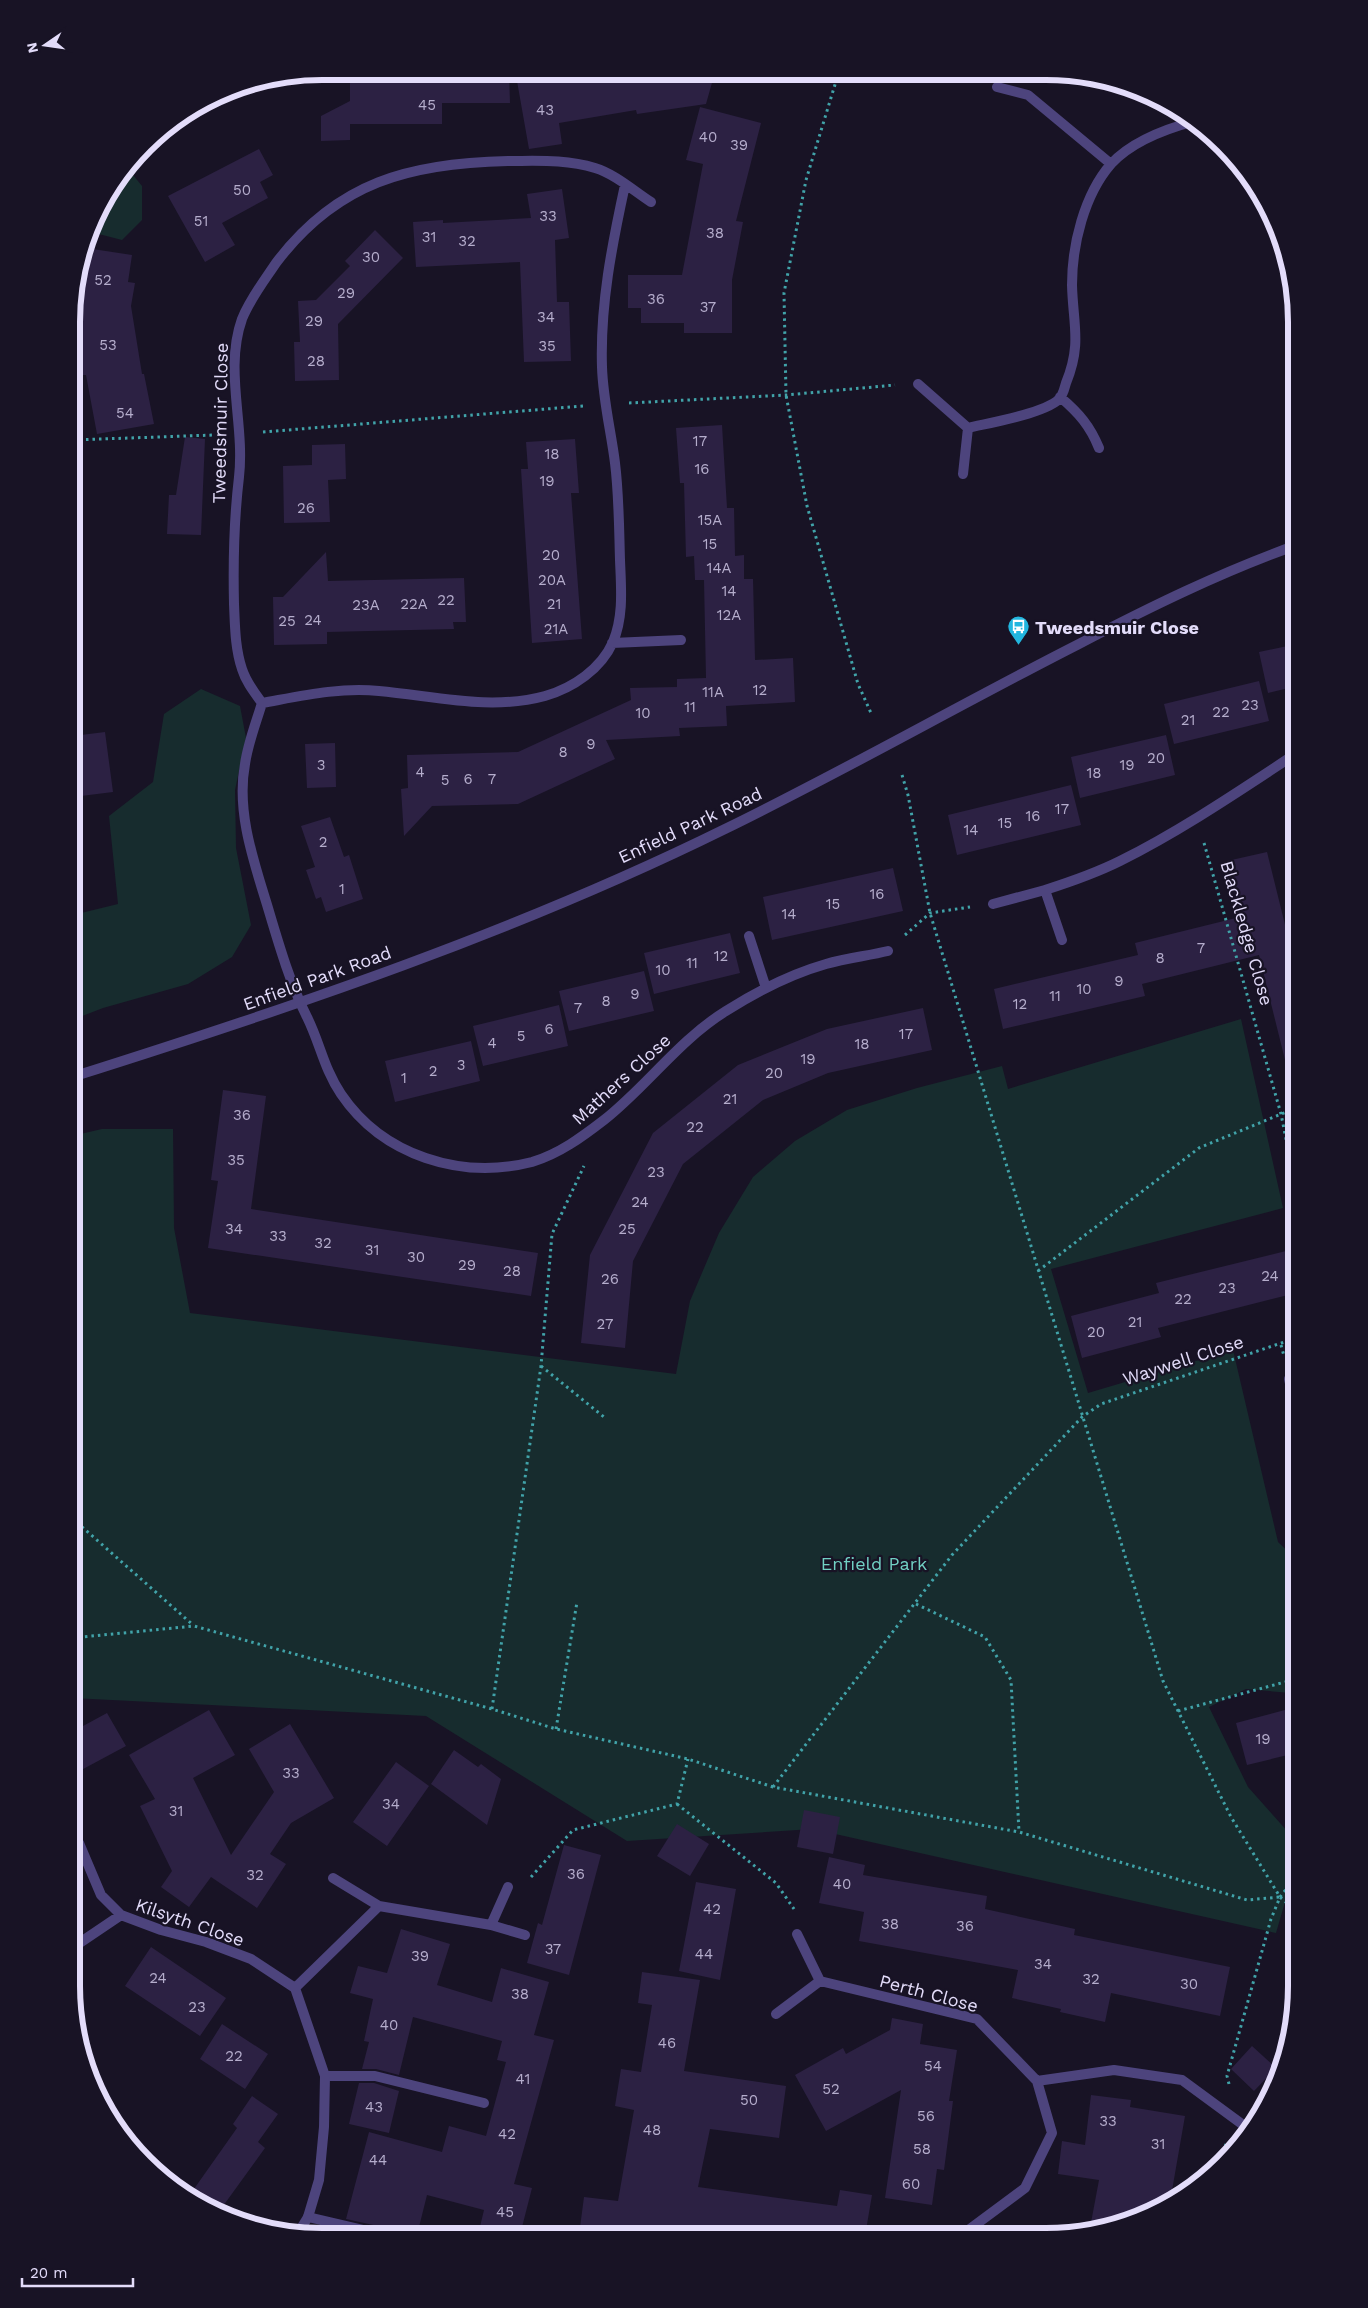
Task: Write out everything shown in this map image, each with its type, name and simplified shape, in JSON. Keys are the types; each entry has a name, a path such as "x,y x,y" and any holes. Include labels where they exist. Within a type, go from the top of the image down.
{"street":[{"path":"997,87 1028,95 1112,164"},
{"path":"968,428 1038,410 1060,398 1072,367 1077,334 1072,284 1080,222 1094,191 1112,164 1136,144 1165,129 1185,124"},
{"name":"Tweedsmuir Close","path":"262,703 242,671 236,637 233,534 239,472 239,434 234,364 236,340 243,318 254,296 284,252 336,203 372,184 400,174 458,164 548,160 574,163 598,169 651,202"},
{"path":"300,1003 274,927 245,821 243,792 245,764 262,703 330,691 353,690 378,691 458,702 493,703 522,701 547,695 569,686 585,676 601,661 612,643 619,620 621,575 618,486 605,405 602,329 606,278 625,185"},
{"path":"918,384 968,428"},
{"path":"1060,398 1091,428 1099,448"},
{"path":"963,474 968,428"},
{"name":"Enfield Park Road","path":"80,1074 300,1003 465,942 566,901 724,830 1109,628 1193,588 1288,549"},
{"path":"612,643 681,640"},
{"path":"993,904 1045,890 1091,874 1120,861 1197,818 1288,759"},
{"path":"1045,890 1062,940"},
{"path":"749,936 766,988"},
{"name":"Mathers Close","path":"300,1003 313,1029 326,1068 342,1096 360,1117 384,1138 412,1154 442,1164 472,1168 503,1167 534,1161 570,1146 607,1118 683,1044 723,1012 766,988 825,964 888,952"},
{"name":"Kilsyth Close","path":"80,1845 101,1895 121,1915 161,1930 206,1942 251,1960 295,1988"},
{"path":"333,1878 379,1906 491,1925 524,1935"},
{"path":"491,1925 508,1887"},
{"path":"302,2227 308,2217 319,2180 324,2127 324,2076 295,1988 379,1906"},
{"path":"80,1943 121,1915"},
{"path":"776,2014 820,1981 797,1934"},
{"name":"Perth Close","path":"820,1981 977,2019 1037,2081 1052,2133 1025,2188 971,2228"},
{"path":"1037,2081 1114,2070 1182,2080 1244,2126"},
{"path":"324,2076 375,2076 484,2103"},
{"path":"308,2217 355,2228"}],"path":[{"path":"836,80 806,180 784,292 786,395 807,506 858,684 871,713"},
{"path":"80,440 239,434 605,405 786,395 918,384"},
{"path":"902,775 908,795 930,913 1163,1681 1231,1817 1280,1897 1288,1904"},
{"name":"Blackledge Close","path":"1197,818 1281,1114"},
{"path":"888,952 930,913 993,904"},
{"path":"1038,1271 1199,1148 1288,1112"},
{"path":"1281,1114 1288,1149"},
{"path":"492,1709 541,1366 552,1234 586,1162"},
{"name":"Waywell Close","path":"773,1787 952,1555 1082,1417 1101,1404 1288,1341"},
{"path":"541,1366 604,1417"},
{"path":"80,1525 194,1626"},
{"path":"556,1729 577,1602"},
{"path":"916,1604 985,1637 1012,1680 1019,1832"},
{"path":"80,1637 194,1626 492,1709 556,1729 688,1759 773,1787 1019,1832 1247,1900 1280,1897"},
{"path":"1178,1712 1288,1681"},
{"path":"678,1804 688,1759"},
{"path":"508,1887 526,1882 573,1830 678,1804"},
{"path":"678,1804 776,1883 795,1911 797,1934"},
{"path":"1224,2150 1234,2119 1227,2076 1280,1897 1288,1887"}],"green space":[{"path":"131,173 142,186 142,220 122,240 97,233 112,201"},
{"path":"201,689 240,706 246,738 235,790 236,848 251,925 232,957 188,984 103,1008 80,1017 80,913 118,904 109,816 153,782 164,714"},
{"name":"Enfield Park","path":"1241,1019 1283,1208 1051,1269 1088,1393 1233,1350 1278,1542 1288,1551 1288,1693 1246,1689 1209,1707 1248,1787 1288,1832 1288,1892 1276,1933 813,1829 627,1841 426,1716 80,1698 80,1134 102,1129 173,1129 174,1228 190,1313 676,1374 690,1301 719,1233 753,1177 795,1141 847,1110 917,1088 1002,1066 1008,1089"}],"building":[{"path":"350,80 509,80 510,103 442,103 442,124 350,124 350,140 321,141 321,116 350,101"},
{"path":"713,80 706,104 637,114 636,110 559,123 562,144 529,149 517,81"},
{"path":"700,107 761,123 736,221 743,222 732,280 732,333 684,333 684,323 641,323 641,308 628,308 628,275 682,275 703,164 686,160"},
{"path":"259,149 273,175 260,182 268,198 222,223 235,245 205,262 168,196"},
{"path":"562,189 569,238 555,240 557,302 569,302 571,361 524,362 520,262 416,267 413,222 443,220 443,223 531,218 527,194"},
{"path":"375,230 403,258 338,324 339,380 295,381 294,342 300,342 298,301 316,300 350,266 345,261"},
{"path":"91,249 132,255 128,282 135,283 131,306 142,374 144,374 154,424 97,434 86,375 83,375 80,355 82,290"},
{"path":"722,425 727,508 734,508 735,556 744,555 744,579 753,579 755,660 793,658 795,702 726,706 727,726 679,728 680,736 606,740 615,759 518,804 432,806 404,836 401,789 408,788 407,755 518,752 631,700 630,688 677,687 677,679 706,678 704,580 695,580 694,556 686,557 684,483 680,483 676,428"},
{"path":"185,437 205,439 201,535 167,534 169,495 176,495"},
{"path":"575,439 579,493 571,493 582,639 532,643 521,469 528,469 526,442"},
{"path":"345,444 346,479 328,480 330,522 284,523 283,466 312,465 312,445"},
{"path":"326,552 328,581 464,578 466,622 453,622 454,629 327,632 327,644 274,645 273,597 283,597"},
{"path":"1288,646 1288,688 1268,693 1259,652"},
{"path":"1259,681 1269,721 1174,744 1164,704"},
{"path":"105,732 113,792 80,796 80,735"},
{"path":"1166,735 1175,775 1080,798 1071,757"},
{"path":"335,743 336,787 307,788 305,744"},
{"path":"1071,785 1081,825 957,855 948,815"},
{"path":"330,817 344,857 349,855 363,899 326,912 321,897 316,899 306,870 315,867 301,826"},
{"path":"1267,852 1288,937 1288,1064 1286,1064 1259,955 1142,984 1145,996 1003,1029 994,989 1138,955 1135,943 1240,917 1227,861"},
{"path":"893,868 903,911 772,940 763,897"},
{"path":"730,933 740,973 654,994 644,953"},
{"path":"644,971 654,1011 569,1031 559,991"},
{"path":"559,1005 568,1046 483,1066 473,1026"},
{"path":"923,1008 932,1050 828,1073 763,1100 683,1164 633,1261 625,1348 581,1343 590,1255 653,1133 738,1065 827,1029"},
{"path":"471,1041 480,1081 395,1102 385,1061"},
{"path":"223,1090 266,1096 251,1209 538,1253 531,1296 208,1248 218,1181 211,1180"},
{"path":"1286,1251 1288,1259 1288,1295 1158,1328 1161,1337 1082,1358 1071,1316 1159,1293 1156,1283"},
{"path":"1288,1709 1288,1755 1247,1765 1236,1723"},
{"path":"209,1710 235,1755 193,1778 231,1855 274,1792 249,1749 290,1724 334,1798 291,1823 270,1854 286,1864 257,1908 211,1877 189,1907 161,1887 172,1871 140,1806 155,1799 129,1755"},
{"path":"107,1713 126,1746 80,1771 80,1728"},
{"path":"454,1750 478,1767 481,1764 501,1779 487,1825 431,1784"},
{"path":"396,1762 429,1786 387,1846 353,1822"},
{"path":"804,1810 840,1817 833,1854 797,1847"},
{"path":"677,1824 709,1844 690,1876 657,1856"},
{"path":"564,1845 601,1855 569,1975 527,1963 538,1923 542,1925"},
{"path":"829,1857 865,1865 863,1875 987,1896 985,1909 1075,1929 1074,1935 1230,1967 1220,2016 1111,1993 1105,2022 1060,2012 1061,2009 1012,1998 1018,1970 859,1941 864,1912 819,1903"},
{"path":"696,1882 736,1889 720,1980 679,1971"},
{"path":"401,1929 450,1944 437,1985 492,2002 501,1968 549,1982 534,2035 554,2040 514,2184 532,2188 522,2228 480,2228 484,2210 427,2195 419,2228 387,2228 346,2219 369,2132 442,2152 449,2126 486,2136 506,2062 497,2060 502,2041 413,2017 399,2075 376,2069 362,2069 369,2042 364,2041 373,1999 350,1993 358,1966 387,1973"},
{"path":"151,1947 226,1998 200,2036 125,1986"},
{"path":"642,1972 700,1980 684,2071 786,2086 779,2138 710,2129 698,2187 837,2206 840,2190 872,2195 866,2228 580,2228 584,2197 618,2201 634,2110 615,2106 621,2069 641,2072 652,2005 638,2003"},
{"path":"892,2018 923,2024 920,2044 957,2050 949,2101 953,2101 944,2170 937,2169 932,2205 885,2198 901,2090 826,2131 795,2075 843,2048 846,2054 890,2030"},
{"path":"222,2024 268,2054 245,2089 200,2059"},
{"path":"1252,2046 1274,2066 1272,2072 1254,2091 1231,2069"},
{"path":"359,2083 374,2083 399,2091 389,2133 349,2124"},
{"path":"1091,2095 1131,2100 1130,2107 1185,2116 1172,2193 1139,2210 1091,2224 1099,2180 1058,2174 1062,2141 1085,2145"},
{"path":"252,2096 278,2114 258,2142 265,2148 223,2207 193,2191 237,2128 233,2124"}],"place":[{"name":"Tweedsmuir Close","path":"1019,646"}]}
